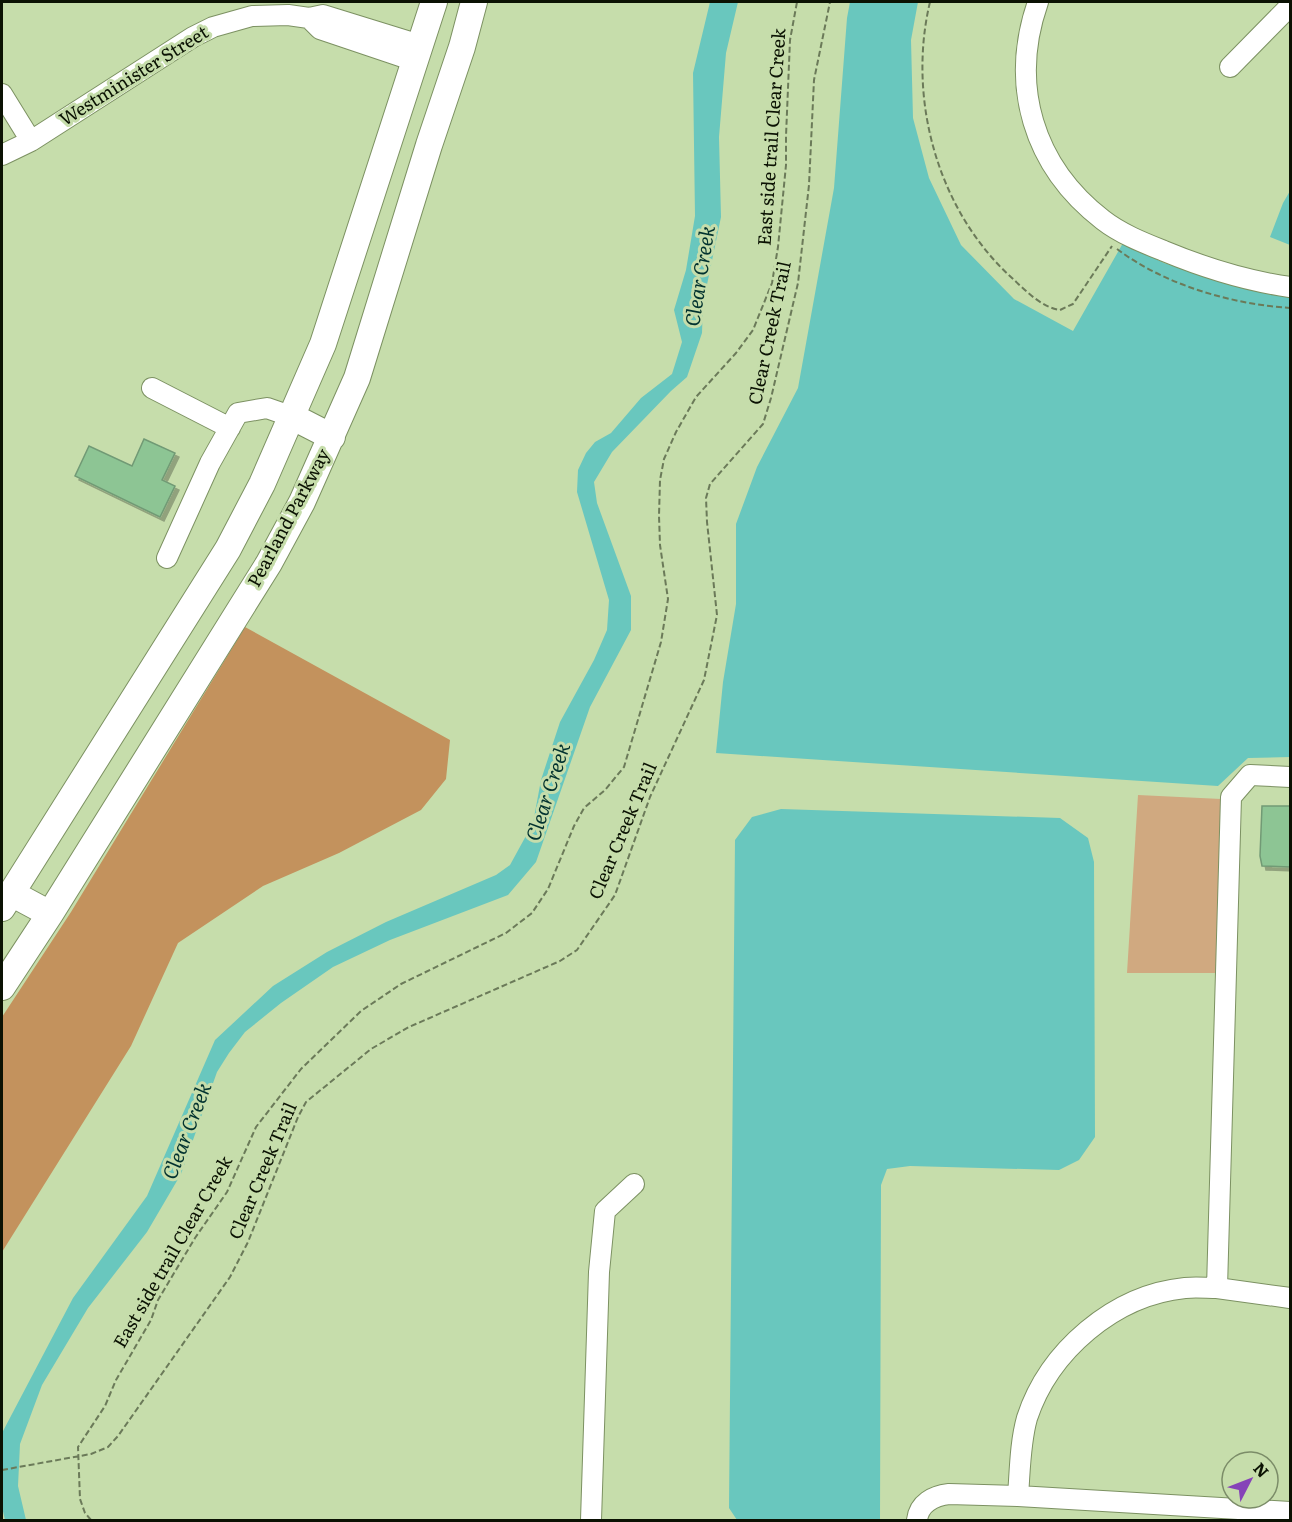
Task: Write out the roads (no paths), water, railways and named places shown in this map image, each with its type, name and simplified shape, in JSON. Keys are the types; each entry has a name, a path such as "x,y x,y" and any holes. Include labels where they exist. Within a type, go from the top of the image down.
{"main road":[{"path":"50,914 6,900 228,549 262,484 323,344 434,2"},
{"name":"Pearland Parkway","path":"2,987 50,914 269,562 302,502 357,378 429,145 462,47 474,2"},
{"path":"293,417 332,437"}],"street":[{"path":"1038,2 1025,60 1026,93 1042,147 1056,170 1082,202 1104,221 1134,238 1200,266 1265,284 1290,287"},
{"path":"1230,67 1290,6"},
{"name":"Westminister Street","path":"2,155 31,141 193,37 233,20 260,15 309,18 323,15 417,53"},
{"path":"2,94 31,141"},
{"path":"152,388 230,428"},
{"path":"167,558 210,463 238,413 267,408 293,417"},
{"path":"1217,1288 1231,797 1250,775 1290,777"},
{"path":"591,1521 599,1272 605,1211 633,1184"},
{"path":"1018,1496 1023,1439 1027,1419 1037,1394 1050,1371 1072,1344 1099,1322 1128,1304 1185,1288 1217,1288 1290,1298"},
{"path":"917,1521 920,1509 925,1503 939,1495 949,1494 1290,1512"}],"water":[{"name":"Clear Creek","path":"710,2 738,2 726,53 719,137 721,217 703,304 702,333 687,377 612,452 594,482 597,503 631,596 631,630 590,707 536,862 508,895 390,940 333,967 281,1003 245,1032 217,1072 181,1174 147,1232 88,1308 42,1385 20,1444 18,1486 26,1520 5,1520 2,1507 2,1433 73,1298 147,1196 215,1040 273,986 327,952 386,922 496,875 510,865 533,823 541,780 560,722 594,660 607,630 609,600 577,492 578,470 586,453 595,442 611,433 641,398 672,374 682,342 674,310 686,270 695,216 693,73"},
{"path":"850,2 918,2 911,40 913,118 929,178 961,245 1014,299 1073,331 1123,243 1164,263 1236,286 1290,295 1290,757 1248,758 1218,786 716,753 723,682 736,604 736,524 757,467 798,388 834,188"},
{"path":"1290,191 1290,245 1270,237"},
{"path":"781,809 1060,818 1088,838 1094,862 1095,1137 1079,1160 1059,1170 910,1166 887,1169 881,1185 880,1520 737,1520 729,1508 735,840 752,817"}]}
